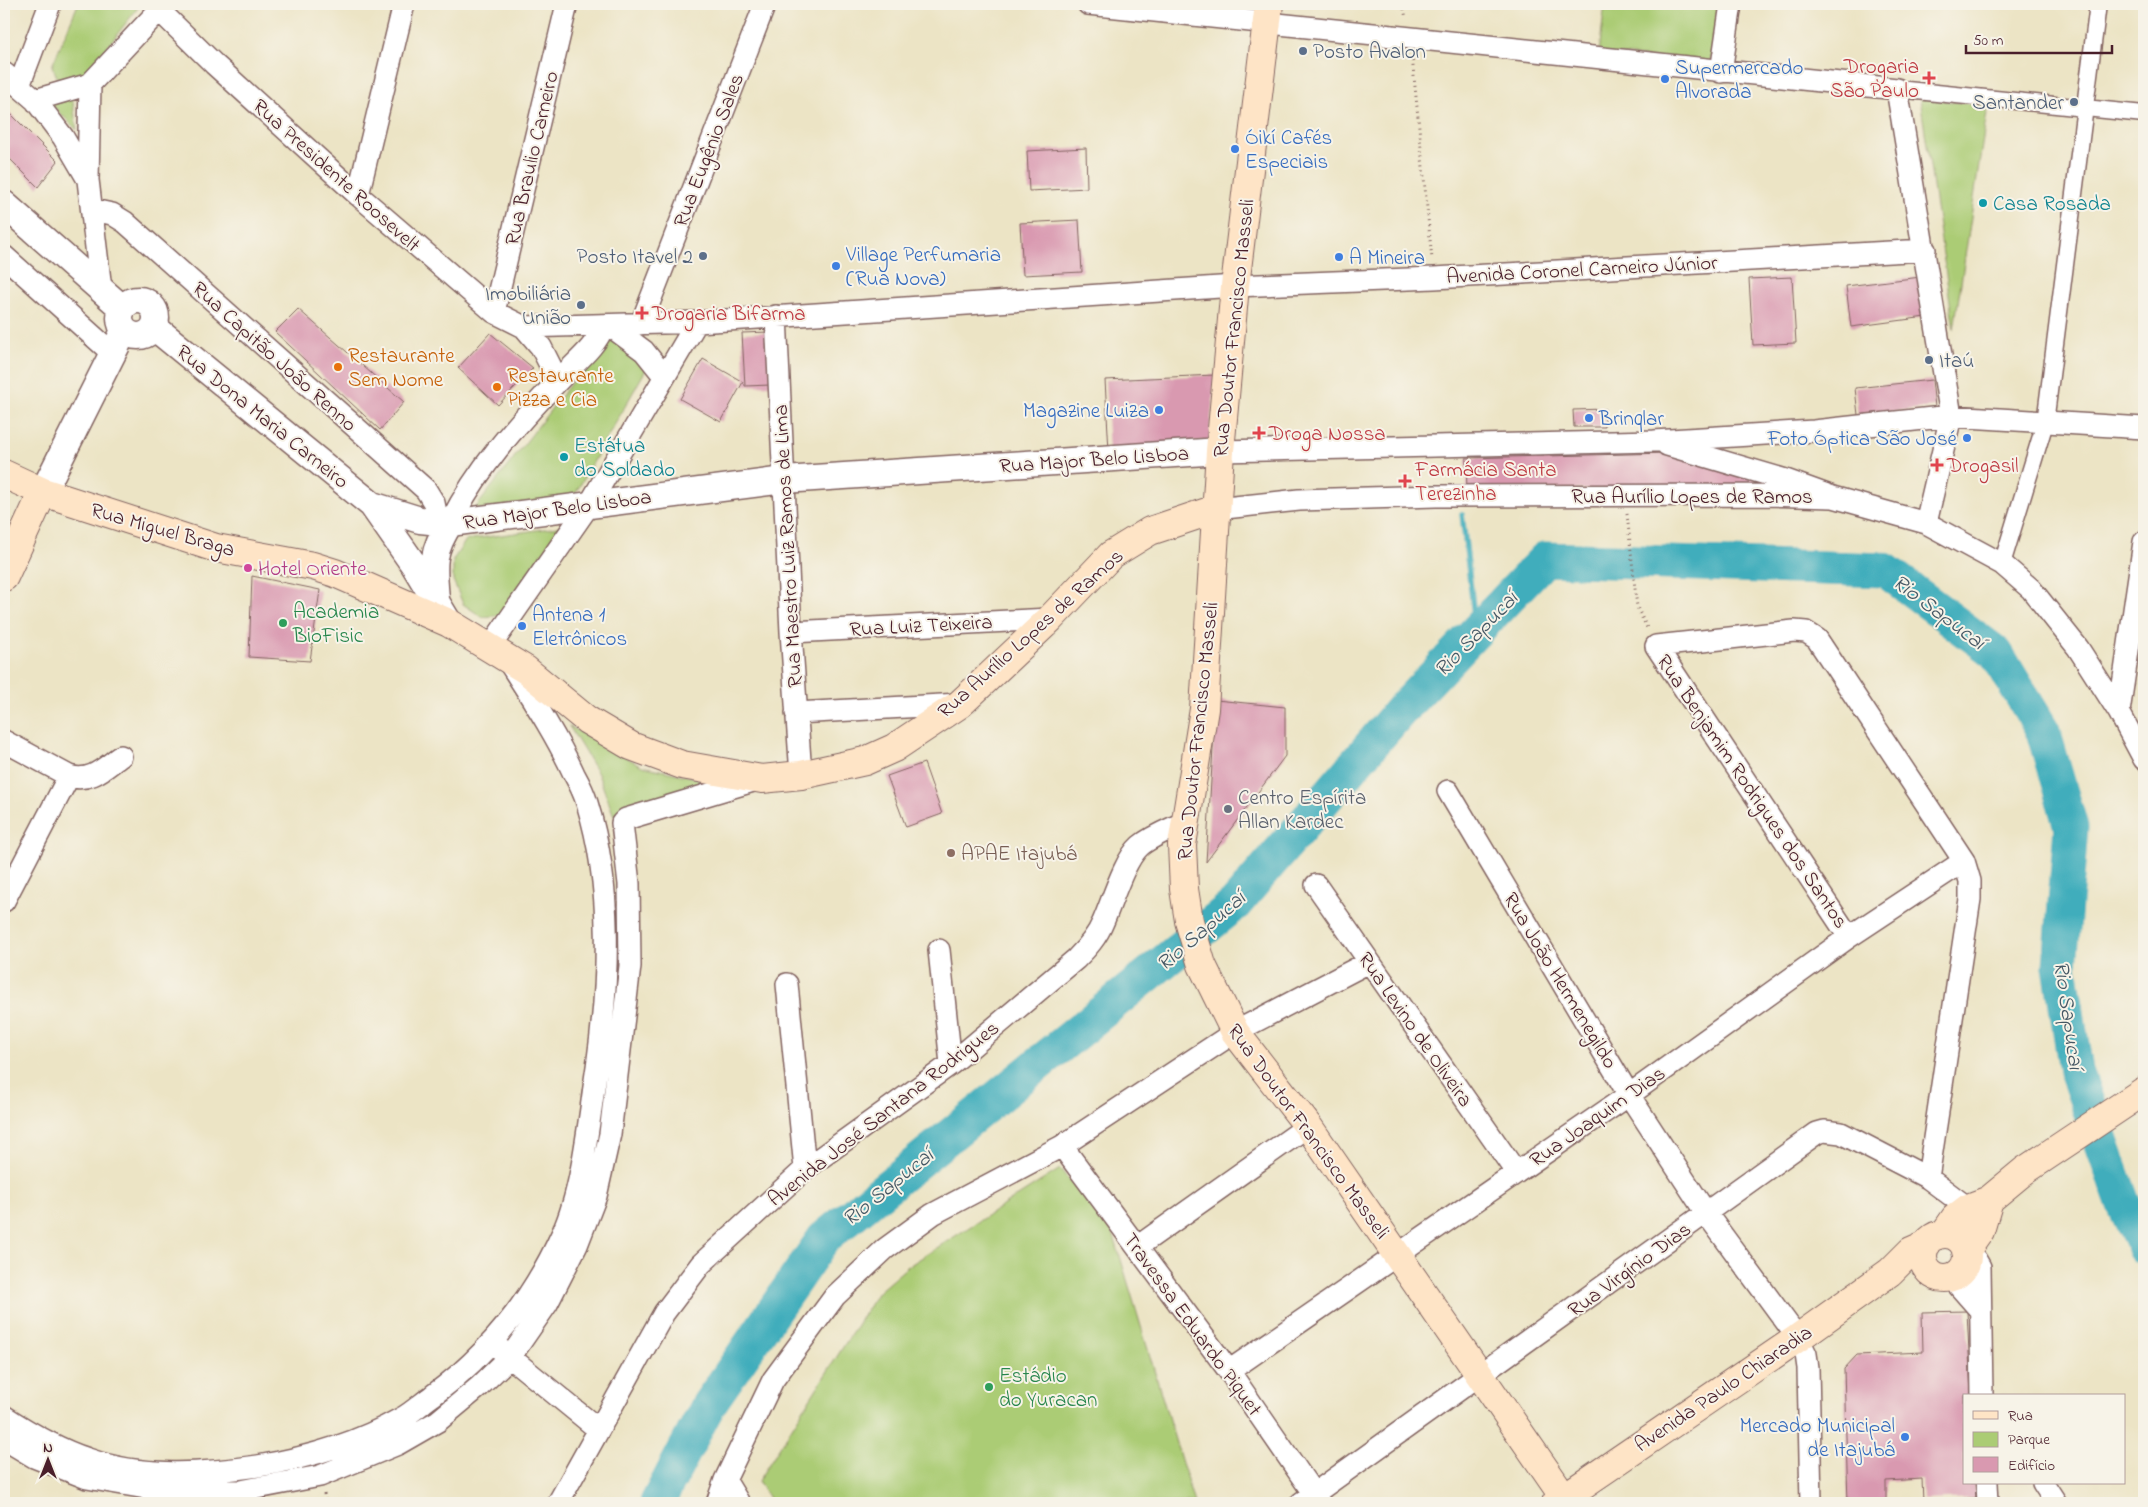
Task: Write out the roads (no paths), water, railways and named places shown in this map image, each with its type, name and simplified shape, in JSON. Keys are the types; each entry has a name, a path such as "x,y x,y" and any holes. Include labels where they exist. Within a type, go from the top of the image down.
{"main road":[{"name":"Rua Doutor Francisco Masseli","path":"1268,13 1235,286 1220,451 1204,709 1185,833 1184,889 1189,921 1202,965 1235,1032 1308,1126 1398,1253 1481,1375 1563,1501"},
{"name":"Rua Miguel Braga","path":"4,474 43,492 216,548 313,566 443,612 526,670 587,720 631,746 682,765 762,779"},
{"path":"4,577 43,492"},
{"name":"Rua Aurílio Lopes de Ramos","path":"762,779 802,775 865,761 887,752 960,704 1050,619 1111,555 1150,531 1216,509"},
{"name":"Avenida Paulo Chiaradia","path":"1563,1501 1890,1272 1911,1250 1936,1239 1955,1218 2144,1091"},
{"path":"1890,1272 1940,1274 1963,1269 1967,1253 1980,1231 1978,1204"},
{"path":"1940,1274 1924,1259 1936,1239 1954,1236 1962,1242 1967,1253"}],"street":[{"path":"50,4 11,80 36,100 64,137 88,180"},
{"path":"358,195 404,4"},
{"name":"Rua Braulio Carneiro","path":"494,312 567,4"},
{"name":"Rua Eugênio Sales","path":"640,324 765,4"},
{"path":"1088,4 1268,13 1410,36 1721,72 2144,114"},
{"path":"1721,72 1731,4"},
{"path":"2002,564 2045,423 2098,4"},
{"path":"36,100 90,84 162,7"},
{"name":"Rua Presidente Roosevelt","path":"162,7 214,64 358,195 494,312 524,327"},
{"path":"90,84 88,180 101,290 120,331"},
{"path":"1897,89 1951,416 1926,523"},
{"path":"4,204 101,290"},
{"name":"Rua Capitão João Renno","path":"93,210 112,214 125,222 418,484 434,503 444,523"},
{"name":"Avenida Coronel Carneiro Júnior","path":"524,327 697,322 1235,286 1434,278 1925,250"},
{"path":"4,256 120,331"},
{"name":"Rua Dona Maria Carneiro","path":"120,331 132,300 145,301 150,304 156,315 154,327 372,505 414,565 443,612"},
{"name":"Rua Maestro Luiz Ramos de Lima","path":"776,316 791,632 802,775"},
{"path":"4,1416 30,1434 89,1460 140,1471 220,1471 290,1461 346,1444 403,1418 452,1381 492,1343 520,1308 563,1233 577,1188 604,1019 606,942 601,855 586,799 560,743 497,651 589,505 697,322"},
{"path":"443,612 434,558 444,523 479,472 558,381 597,341 606,325 644,351 664,376"},
{"path":"524,327 541,347 558,381"},
{"path":"43,492 120,331"},
{"name":"Rua Major Belo Lisboa","path":"444,523 784,480 1220,451 1654,441 1814,431 1951,416 2144,428"},
{"path":"1654,441 1786,480 1833,497 1926,523 2002,564 2030,589 2072,641 2119,712 2144,759"},
{"name":"Rua Aurílio Lopes de Ramos","path":"1216,509 1299,500 1436,496 1766,495 1833,497"},
{"name":"Rua Dona Maria Carneiro","path":"372,505 420,520 444,523"},
{"path":"2119,712 2144,542"},
{"name":"Rua Luiz Teixeira","path":"791,632 1050,619"},
{"name":"Rua Benjamim Rodrigues dos Santos","path":"1849,937 1656,646 1794,631 1806,632 1817,638 1964,861"},
{"path":"796,713 960,704"},
{"path":"4,741 78,779 96,774 122,756"},
{"path":"4,901 70,776"},
{"path":"4,1439 34,1457 87,1478 168,1490 242,1491 320,1476 398,1444 438,1421 480,1386 511,1356 547,1304 577,1245 596,1196 610,1134 630,966 629,884 622,828 626,819 762,779"},
{"name":"Rua João Hermenegildo","path":"1448,791 1629,1095 1706,1213 1798,1338 1806,1354 1808,1368 1811,1503"},
{"name":"Avenida José Santana Rodrigues","path":"558,1503 664,1313 701,1264 805,1169 951,1064 1076,959 1091,944 1102,924 1130,858 1139,847 1151,838 1185,833"},
{"path":"1928,1178 1970,899 1970,881 1964,861"},
{"name":"Rua Joaquim Dias","path":"1229,1371 1629,1095 1849,937 1964,861"},
{"name":"Rua Levino de Oliveira","path":"1316,885 1516,1172"},
{"path":"939,950 951,1064"},
{"path":"716,1503 725,1480 773,1380 834,1296 885,1249 933,1214 1062,1146 1235,1032 1369,962"},
{"path":"787,984 805,1169"},
{"path":"1137,1247 1308,1126"},
{"name":"Rua Virgínio Dias","path":"1312,1500 1481,1375 1817,1133 1824,1131 1841,1133 1978,1204"},
{"name":"Travessa Eduardo Piquet","path":"1062,1146 1229,1371 1312,1500"},
{"path":"1967,1253 1976,1260 1980,1267 1983,1394"},
{"path":"1940,1274 1980,1310"},
{"path":"492,1343 511,1356 598,1429"},
{"path":"725,1480 739,1503"},
{"path":"1987,1484 1988,1503"},
{"path":"2044,1484 2056,1503"}],"waterway":[{"path":"1462,514 1476,632"},
{"name":"Rio Sapucaí","path":"657,1503 709,1404 824,1238 1235,904 1402,709 1545,559 1885,570 1996,653 2043,731 2071,827 2060,966 2076,1071 2123,1203 2144,1247"}],"place":[{"name":"Posto Avalon","path":"1303,51"},
{"name":"Drogaria São Paulo","path":"1929,78"},
{"name":"Supermercado Alvorada","path":"1665,79"},
{"name":"Santander","path":"2074,102"},
{"name":"Óikí Cafés Especiais","path":"1235,149"},
{"name":"Casa Rosada","path":"1983,203"},
{"name":"Posto Itavel 2","path":"703,256"},
{"name":"A Mineira","path":"1339,257"},
{"name":"Village Perfumaria (Rua Nova)","path":"836,266"},
{"name":"Imobiliária União","path":"581,305"},
{"name":"Drogaria Bifarma","path":"642,313"},
{"name":"Itaú","path":"1929,360"},
{"name":"Restaurante Sem Nome","path":"338,367"},
{"name":"Restaurante Pizza e Cia","path":"497,387"},
{"name":"Magazine Luiza","path":"1159,410"},
{"name":"Brinqlar","path":"1589,418"},
{"name":"Droga Nossa","path":"1259,433"},
{"name":"Foto Óptica São José","path":"1967,438"},
{"name":"Estátua do Soldado","path":"564,457"},
{"name":"Drogasil","path":"1937,465"},
{"name":"Farmácia Santa Terezinha","path":"1405,481"},
{"name":"Hotel Oriente","path":"248,568"},
{"name":"Academia BioFisic","path":"283,623"},
{"name":"Antena 1 Eletrônicos","path":"522,626"},
{"name":"Centro Espírita Allan Kardec","path":"1228,809"},
{"name":"APAE Itajubá","path":"951,853"},
{"name":"Estádio do Yuracan","path":"989,1387"},
{"name":"Mercado Municipal de Itajubá","path":"1905,1437"}]}
